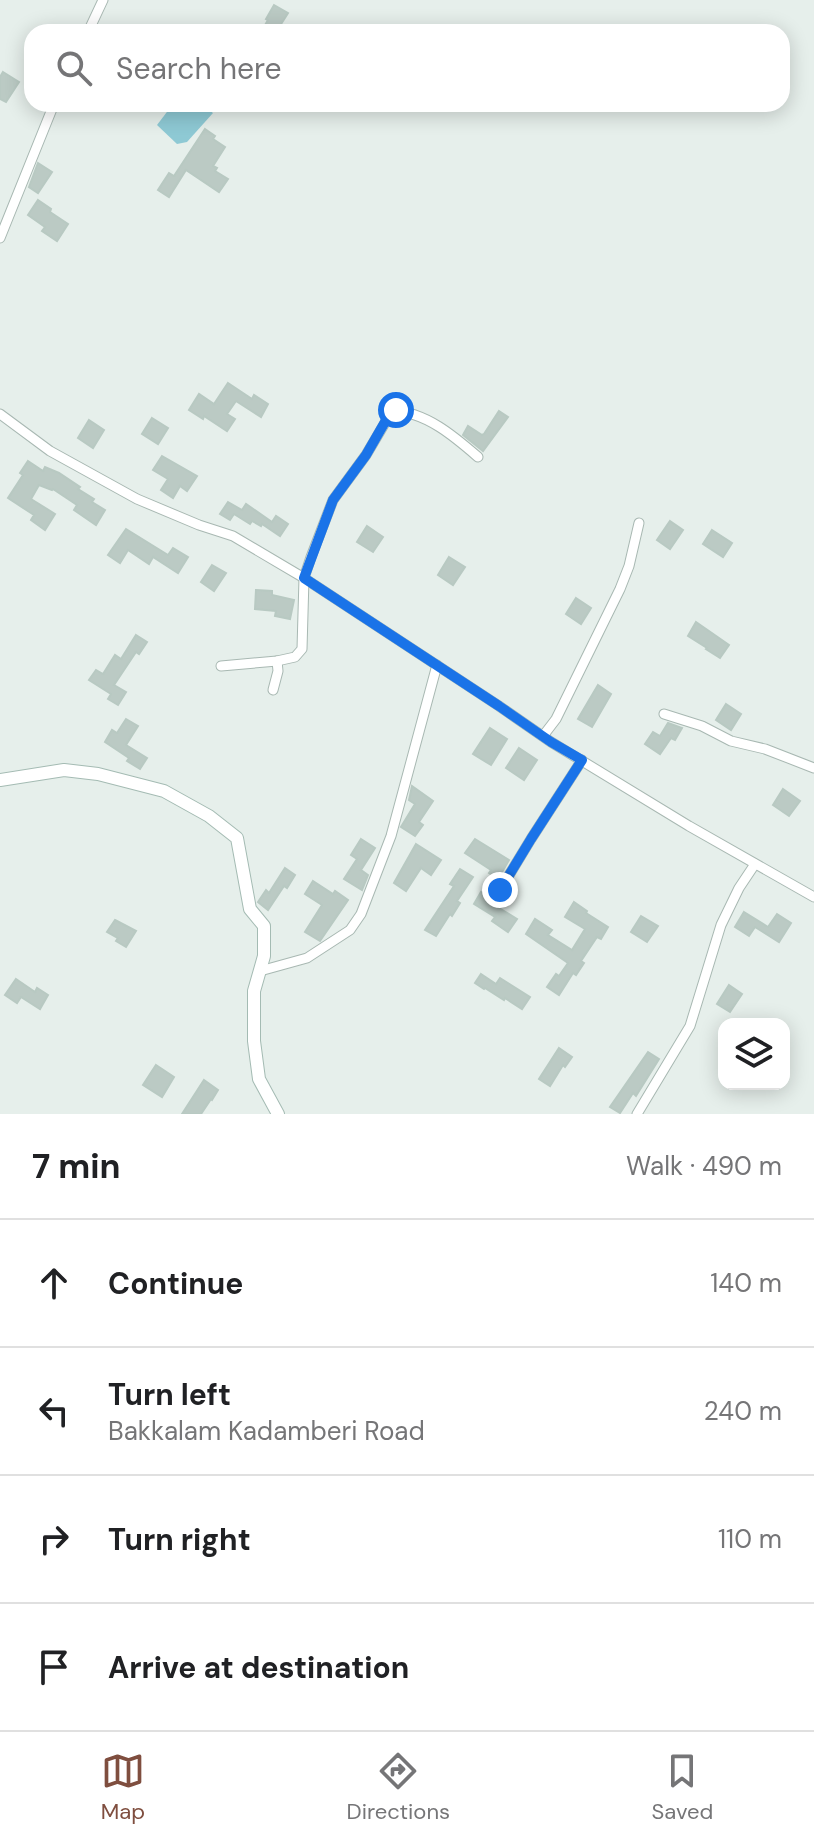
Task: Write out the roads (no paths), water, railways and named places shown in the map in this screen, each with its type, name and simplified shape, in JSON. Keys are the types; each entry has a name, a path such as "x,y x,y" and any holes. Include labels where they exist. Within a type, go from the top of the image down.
{"street":[{"path":"92,24 103,0"},
{"path":"0,238 51,112"},
{"path":"221,666 277,661 295,657 302,649 304,578 333,500 366,455 392,411 434,423 478,457"},
{"path":"0,414 50,451 137,499 233,536 304,578 543,736 814,897"},
{"path":"543,736 556,719 620,589 639,523"},
{"path":"273,690 277,661"},
{"path":"260,971 307,958 350,930 361,914 391,836 437,665"},
{"path":"664,714 702,726 731,741 765,749 814,768"},
{"path":"500,890 582,760"},
{"path":"0,780 64,770 98,774 164,791 209,816 237,838 250,909 264,926 264,956 254,991 254,1041 259,1079 278,1114"},
{"path":"637,1114 690,1026 721,925 755,864"}],"water":[{"path":"167,112 213,113 187,142 177,144 157,125"}]}
